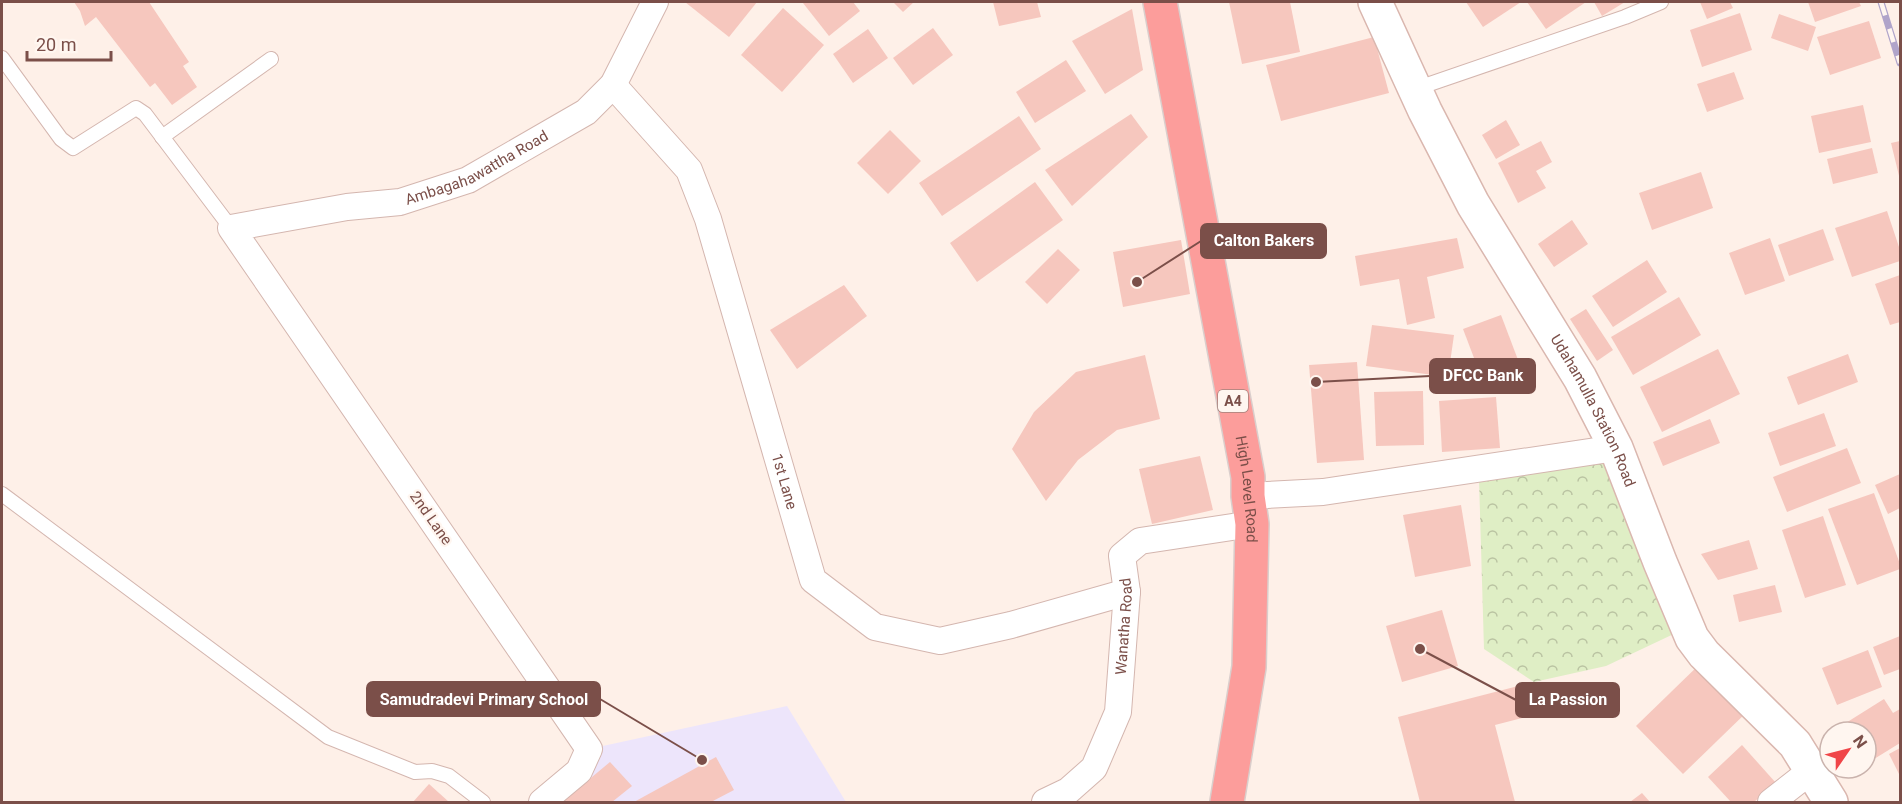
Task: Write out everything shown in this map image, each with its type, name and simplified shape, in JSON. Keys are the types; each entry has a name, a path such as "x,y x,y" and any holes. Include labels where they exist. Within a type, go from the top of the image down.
{"highway":[{"name":"High Level Road","path":"1160,2 1248,477 1250,510 1249,667 1227,802"}],"street":[{"name":"Ambagahawattha Road","path":"231,228 347,207 400,202 468,180 586,112 613,85 655,2"},
{"name":"Udahamulla Station Road","path":"1375,2 1415,89 1473,204 1580,378 1616,448 1692,638 1704,654 1795,744 1831,802"},
{"name":"1st Lane","path":"613,85 688,170 708,219 813,580 875,627 940,641 1011,625 1127,592"},
{"name":"2nd Lane","path":"231,228 589,749 579,771 542,802"},
{"path":"1250,510 1323,492 1616,448"},
{"name":"Wanatha Road","path":"1045,802 1068,791 1094,768 1118,712 1127,592 1122,556 1140,541 1250,510"},
{"path":"1771,802 1812,770"}],"lane":[{"path":"1415,89 1625,17 1661,2"},
{"path":"2,58 61,139 73,148 136,108 145,114 231,228"},
{"path":"162,137 271,59"},
{"path":"2,494 328,737 415,772 432,771 449,776 483,802"}],"shaded area":[{"path":"787,706 846,802 542,802 589,749"}],"green space":[{"path":"1616,452 1697,623 1606,666 1534,682 1484,649 1479,479"}],"building":[{"path":"74,2 149,2 189,62 183,66 197,87 172,105 155,83 150,87 96,17 85,26"},
{"path":"685,2 757,2 729,37"},
{"path":"804,2 853,2 860,11 829,36"},
{"path":"893,2 914,2 903,12"},
{"path":"993,2 1037,2 1041,17 999,26"},
{"path":"1229,2 1290,2 1300,52 1242,64"},
{"path":"1466,2 1521,2 1483,27"},
{"path":"1527,2 1586,2 1546,29"},
{"path":"1594,2 1625,2 1602,16"},
{"path":"1700,2 1730,2 1733,8 1707,19"},
{"path":"1808,2 1859,2 1861,6 1815,22"},
{"path":"783,8 824,45 782,92 741,55"},
{"path":"1132,9 1143,70 1105,94 1072,41"},
{"path":"1740,13 1752,50 1702,67 1690,30"},
{"path":"1779,14 1816,27 1808,51 1771,38"},
{"path":"1869,21 1881,58 1830,75 1817,37"},
{"path":"933,28 953,55 913,85 893,58"},
{"path":"868,29 888,58 853,83 833,54"},
{"path":"1374,37 1389,93 1281,121 1266,65"},
{"path":"1066,60 1086,91 1035,123 1016,92"},
{"path":"1734,72 1744,99 1707,112 1697,84"},
{"path":"1863,105 1871,142 1819,153 1811,116"},
{"path":"1131,114 1148,137 1072,206 1045,170"},
{"path":"1019,116 1041,149 942,216 919,183"},
{"path":"1506,120 1520,145 1496,159 1482,135"},
{"path":"890,130 921,161 888,194 857,163"},
{"path":"1541,141 1552,162 1536,171 1546,188 1518,203 1498,163"},
{"path":"1900,141 1900,180 1891,143"},
{"path":"1872,148 1878,173 1833,184 1827,159"},
{"path":"1701,172 1713,208 1652,230 1639,193"},
{"path":"1035,182 1063,220 977,282 950,243"},
{"path":"1887,211 1900,250 1900,261 1852,277 1835,228"},
{"path":"1572,220 1588,244 1554,267 1538,244"},
{"path":"1823,229 1834,260 1789,276 1778,245"},
{"path":"1457,238 1464,268 1427,277 1435,318 1407,325 1399,279 1360,286 1355,256"},
{"path":"1770,238 1785,281 1745,295 1729,253"},
{"path":"1181,240 1190,294 1123,307 1113,252"},
{"path":"1058,249 1080,270 1047,304 1025,282"},
{"path":"1647,260 1667,292 1613,327 1592,296"},
{"path":"1900,275 1900,322 1890,325 1875,284"},
{"path":"844,285 867,316 797,369 770,330"},
{"path":"1679,297 1701,335 1633,375 1611,337"},
{"path":"1586,309 1613,350 1597,361 1570,319"},
{"path":"1501,315 1523,373 1485,387 1463,329"},
{"path":"1372,325 1454,335 1448,377 1366,366"},
{"path":"1718,349 1740,394 1662,432 1640,387"},
{"path":"1848,354 1858,382 1798,405 1787,377"},
{"path":"1145,355 1160,419 1117,430 1078,460 1046,501 1012,449 1034,412 1076,372"},
{"path":"1357,362 1364,460 1317,463 1309,365"},
{"path":"1423,391 1424,445 1376,446 1374,392"},
{"path":"1496,397 1500,448 1442,452 1439,401"},
{"path":"1824,413 1836,446 1780,466 1768,433"},
{"path":"1710,419 1720,443 1663,466 1653,442"},
{"path":"1847,448 1861,483 1787,512 1773,477"},
{"path":"1200,456 1213,510 1152,524 1139,469"},
{"path":"1900,474 1900,508 1888,514 1875,485"},
{"path":"1874,493 1900,569 1857,585 1828,509"},
{"path":"1461,505 1471,566 1415,577 1403,515"},
{"path":"1823,516 1846,585 1805,598 1782,530"},
{"path":"1749,540 1758,569 1718,580 1701,554"},
{"path":"1775,585 1782,612 1739,622 1733,595"},
{"path":"1442,610 1458,666 1402,682 1386,626"},
{"path":"1900,636 1900,669 1884,675 1873,647"},
{"path":"1868,650 1882,687 1837,705 1822,668"},
{"path":"1704,660 1751,708 1683,774 1636,726"},
{"path":"1534,682 1542,713 1495,725 1515,802 1420,802 1398,717"},
{"path":"1884,699 1893,713 1900,709 1900,743 1878,757 1878,720 1851,720"},
{"path":"1742,745 1776,783 1754,802 1731,802 1708,777"},
{"path":"1900,748 1900,776 1889,754"},
{"path":"716,757 734,790 711,802 634,802"},
{"path":"610,762 632,786 612,802 562,802"},
{"path":"429,784 449,802 413,802"},
{"path":"1642,793 1650,802 1630,802"}],"railway":[{"path":"1881,2 1900,63"}],"place":[{"name":"Calton Bakers","path":"1137,282"},
{"name":"DFCC Bank","path":"1316,382"},
{"name":"La Passion","path":"1420,649"},
{"name":"Samudradevi Primary School","path":"702,760"}]}
